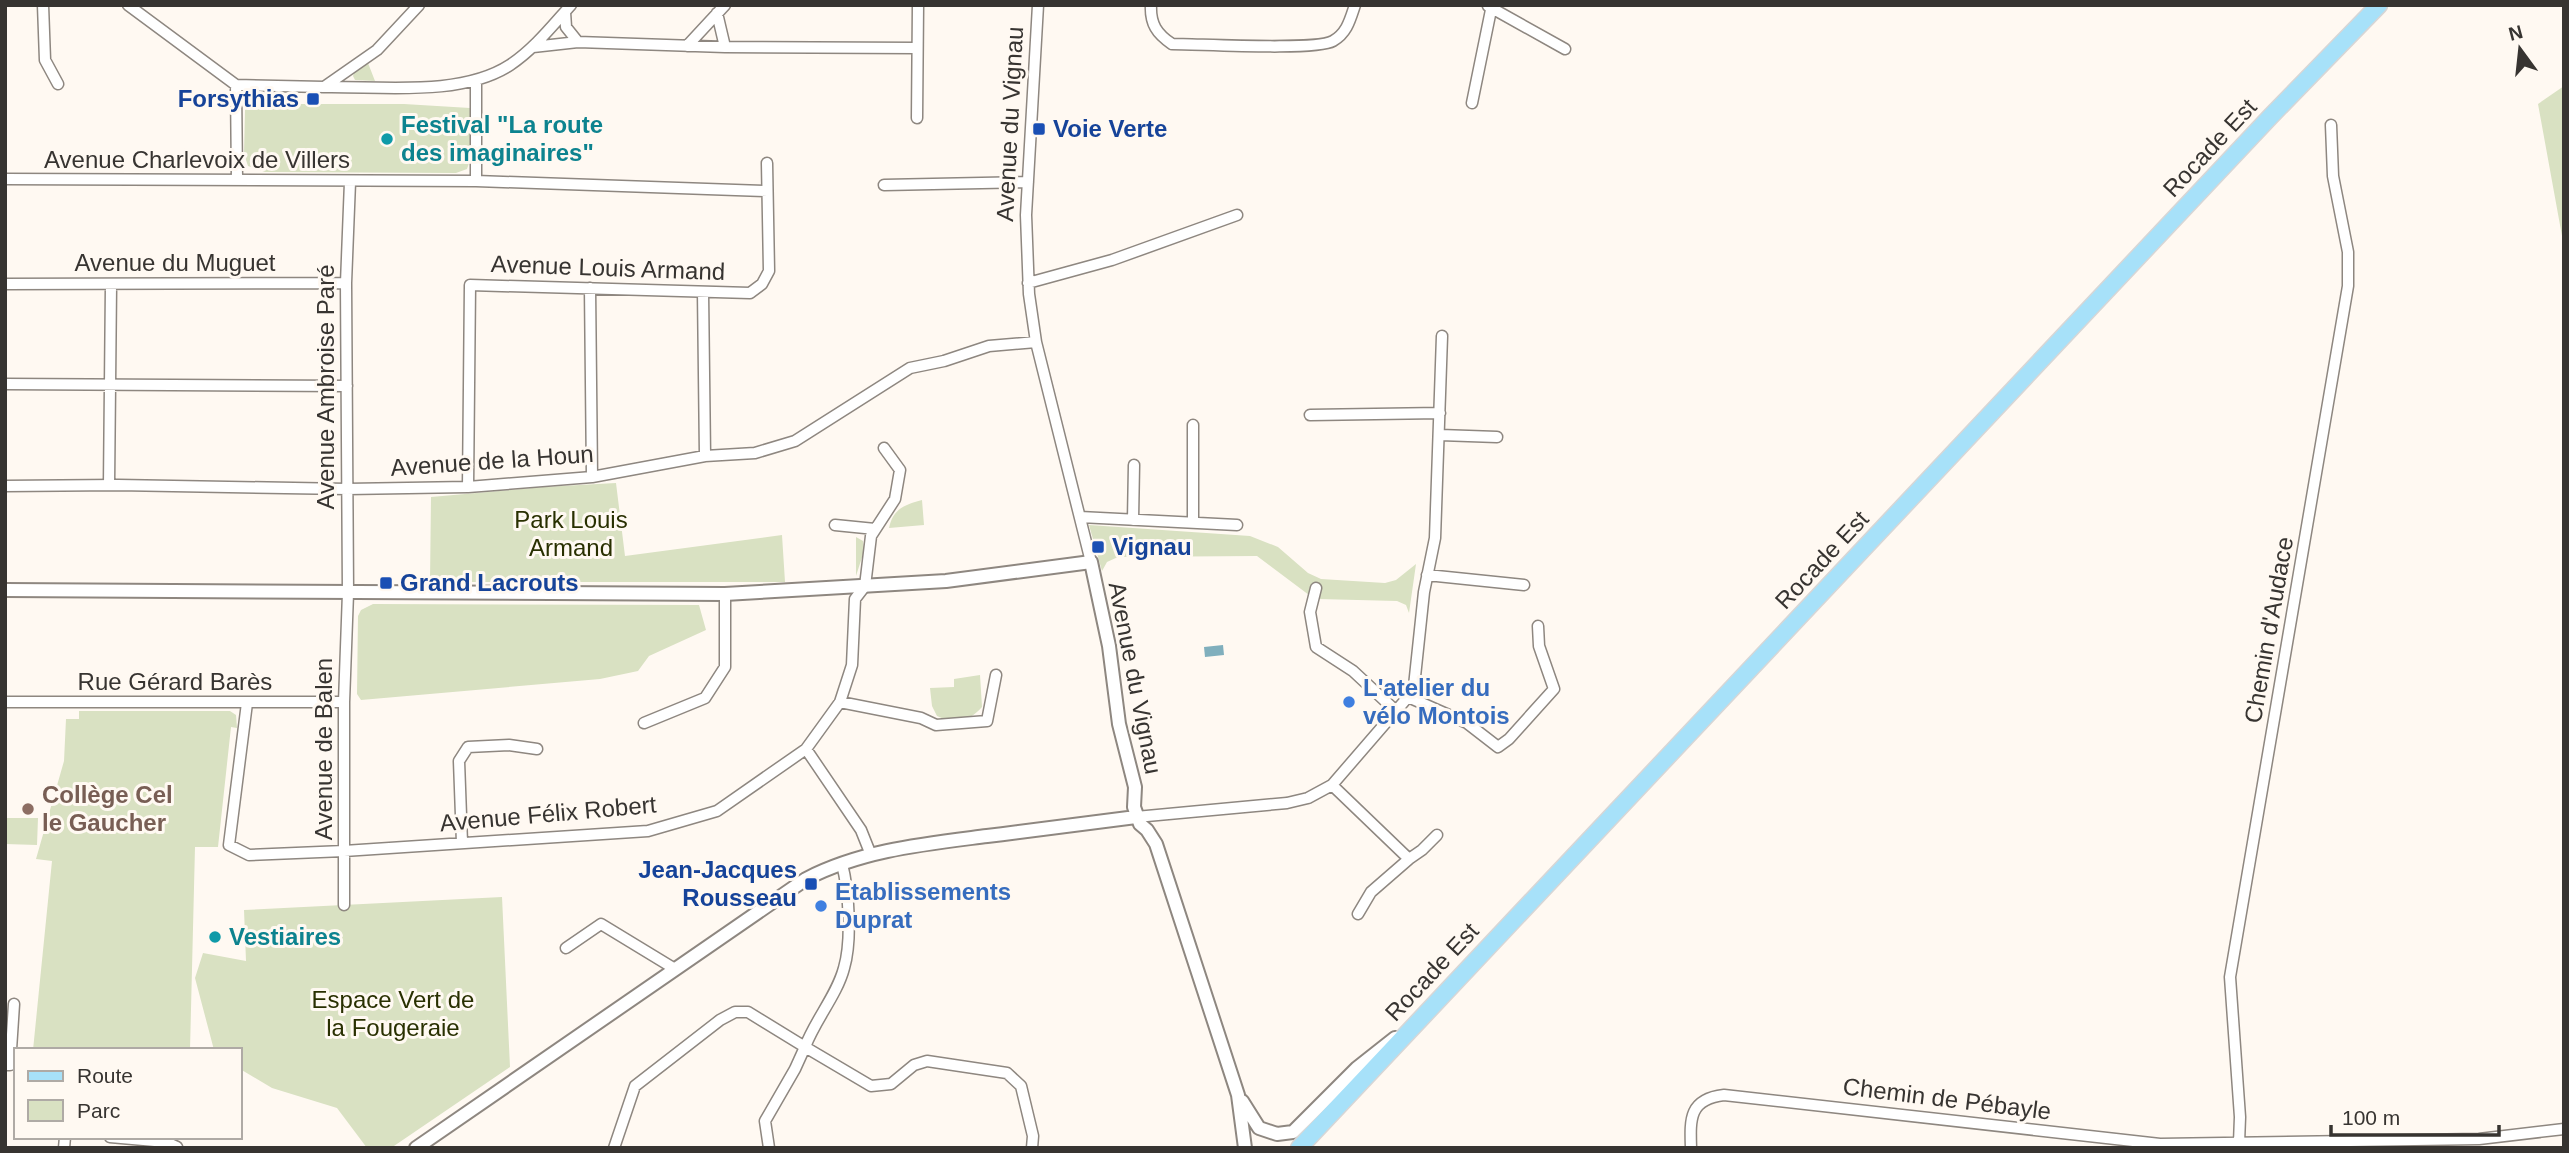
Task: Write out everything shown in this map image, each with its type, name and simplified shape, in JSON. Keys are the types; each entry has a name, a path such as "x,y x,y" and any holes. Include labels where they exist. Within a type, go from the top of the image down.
{"main road":[{"name":"Rocade Est","path":"1298,1148 2270,117 2379,5"}],"street":[{"path":"43,5 45,60 58,84"},
{"path":"128,5 236,85 324,87 443,86 476,80 508,66 533,47 568,9"},
{"path":"324,87 377,50 419,5"},
{"path":"917,118 918,5"},
{"name":"Avenue du Vignau","path":"1038,5 1028,182 1028,283 1036,342 1091,562 1112,662 1119,724 1135,788 1136,817"},
{"path":"1150,5 1150,19 1159,35 1172,44 1292,46 1332,42 1348,27 1355,5"},
{"path":"1472,103 1490,6 1565,49"},
{"path":"568,9 566,27 578,42"},
{"path":"721,9 725,47"},
{"path":"687,46 721,9"},
{"path":"533,47 578,42 725,47 917,48"},
{"path":"476,80 476,181"},
{"path":"236,85 237,180"},
{"name":"Chemin d'Audace","path":"2239,1143 2240,1117 2230,977 2348,286 2348,252 2333,176 2331,125"},
{"path":"766,191 767,163"},
{"name":"Avenue Charlevoix de Villers","path":"5,179 476,181 766,191"},
{"name":"Avenue Ambroise Paré","path":"348,593 346,283 350,181"},
{"path":"884,185 1028,182"},
{"name":"Avenue Louis Armand","path":"468,487 470,285 750,293 762,284 769,271 766,191"},
{"path":"1028,283 1112,260 1237,215"},
{"name":"Avenue du Muguet","path":"5,284 346,283"},
{"path":"109,485 111,285"},
{"path":"590,288 592,477"},
{"path":"703,292 705,456"},
{"path":"416,1148 806,879 825,869 871,855 922,845 1136,817 1287,803 1308,798 1332,785 1397,712 1414,686 1427,575 1436,538 1442,336"},
{"name":"Avenue de la Houn","path":"5,486 347,489 557,482 705,456 755,453 795,441 910,368 944,361 989,346 1036,342"},
{"path":"5,384 347,386"},
{"path":"1310,415 1440,413"},
{"path":"1193,425 1194,523"},
{"path":"1440,435 1497,437"},
{"path":"835,524 875,529 895,499 900,470 884,448"},
{"path":"1133,520 1134,465"},
{"path":"1080,517 1237,525"},
{"name":"Avenue Félix Robert","path":"247,703 229,845 249,855 655,830 717,811 806,749 840,702 852,665 855,599 865,586 871,536 875,529"},
{"path":"5,590 725,594 946,581 1091,562"},
{"path":"1427,575 1524,585"},
{"path":"1315,588 1310,612 1316,647 1353,671 1397,712"},
{"name":"Avenue de Balen","path":"344,905 344,702 348,593"},
{"path":"644,723 705,698 725,667 725,594"},
{"path":"1408,697 1467,723 1498,747 1509,739 1554,690 1539,646 1538,626"},
{"path":"840,702 921,718 936,725 987,721 996,675"},
{"name":"Rue Gérard Barès","path":"5,702 344,702"},
{"path":"462,843 459,761 468,747 509,745 537,749"},
{"path":"806,749 862,830 871,855"},
{"path":"1332,785 1409,859"},
{"path":"1136,817 1156,844 1238,1095 1245,1148"},
{"path":"1358,914 1371,892 1437,835"},
{"path":"769,1148 765,1121 796,1069 812,1028 845,968 848,924 846,880 842,864"},
{"path":"566,948 601,924 675,969"},
{"path":"5,1065 10,1065 14,1004"},
{"path":"614,1148 635,1086 736,1012 748,1012 871,1086 891,1084 914,1065 927,1060 1007,1073 1021,1086 1033,1136 1032,1148"},
{"path":"1238,1095 1259,1128 1277,1134 1293,1132 1357,1068 1421,1018"},
{"name":"Chemin de Pébayle","path":"1691,1148 1690,1126 1694,1110 1707,1098 1724,1095 2160,1144 2239,1143"},
{"path":"2239,1143 2479,1139 2564,1129"},
{"path":"132,1139 166,1142 178,1148"}],"green space":[{"path":"368,63 375,81 355,80 355,70"},
{"path":"2564,86 2564,247 2538,104"},
{"path":"253,104 404,104 470,108 473,109 472,154 467,169 456,173 265,172 248,166 244,154 245,110"},
{"name":"Park Louis Armand","path":"616,483 625,556 782,535 785,582 430,582 431,497"},
{"path":"922,500 924,525 889,528 896,512"},
{"path":"1089,525 1250,536 1278,547 1308,573 1321,579 1385,583 1396,580 1416,564 1409,613 1406,605 1397,601 1318,599 1257,556 1118,557 1107,562 1102,571"},
{"path":"856,537 863,541 864,551 856,576"},
{"path":"373,604 699,605 706,630 649,656 638,671 600,679 361,700 357,694 358,616 361,610"},
{"path":"980,675 982,707 977,712 961,720 937,716 932,706 930,688 954,687 954,679"},
{"path":"79,711 230,711 236,715 237,728 231,727 218,847 195,847 190,1048 33,1048 52,861 36,859 64,761 66,719 79,719"},
{"path":"5,818 38,818 37,845 5,844"},
{"name":"Espace Vert de la Fougeraie","path":"502,897 510,1067 391,1148 367,1148 337,1108 272,1088 242,1070 242,1048 213,1048 195,978 203,953 246,961 244,910"}],"water":[{"path":"1223,645 1224,655 1205,657 1204,647"}],"place":[{"name":"Forsythias","path":"313,99"},
{"name":"Voie Verte","path":"1039,129"},
{"name":"Festival \"La route des imaginaires\"","path":"387,139"},
{"name":"Vignau","path":"1098,547"},
{"name":"Grand Lacrouts","path":"386,583"},
{"name":"L'atelier du vélo Montois","path":"1349,702"},
{"name":"Collège Cel le Gaucher","path":"28,809"},
{"name":"Jean-Jacques Rousseau","path":"811,884"},
{"name":"Etablissements Duprat","path":"821,906"},
{"name":"Vestiaires","path":"215,937"}]}
